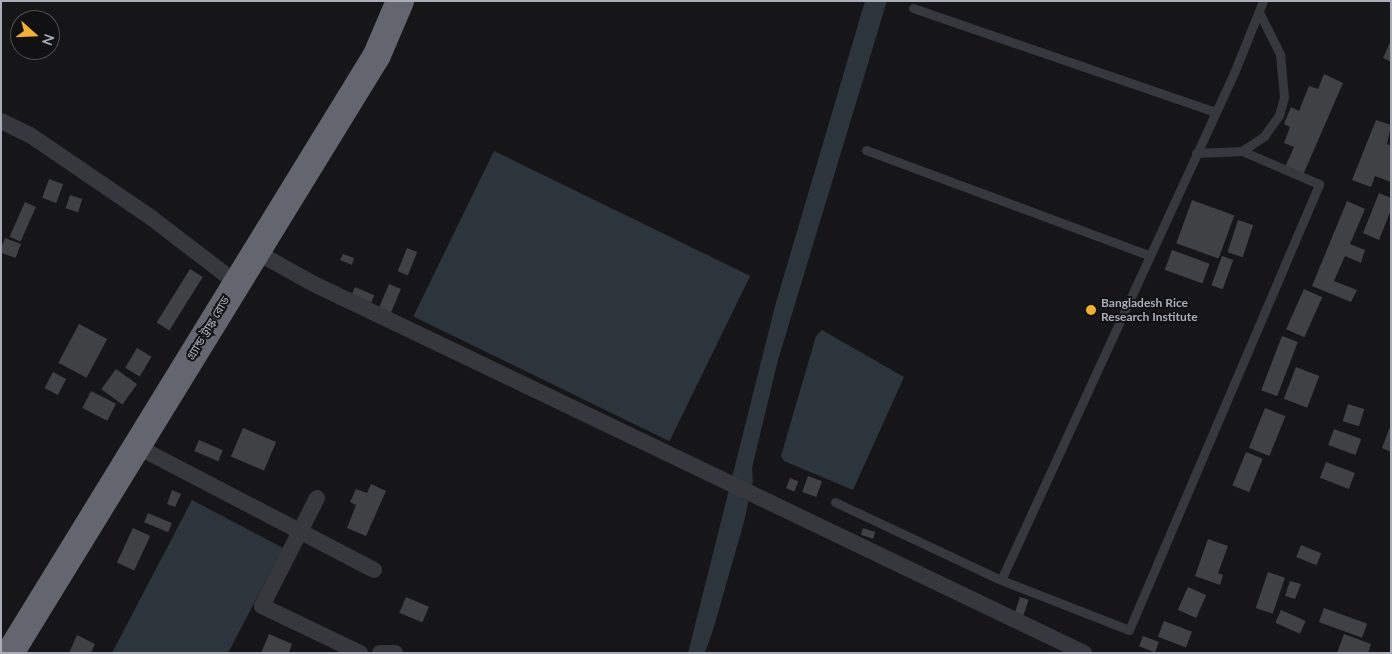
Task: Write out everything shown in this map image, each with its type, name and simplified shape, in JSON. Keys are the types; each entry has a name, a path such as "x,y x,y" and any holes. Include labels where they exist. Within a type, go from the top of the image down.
{"highway":[{"name":"গ্র্যান্ড ট্রাঙ্ক রোড","path":"10,653 138,447 235,282 258,253 377,56 400,1"}],"street":[{"path":"1,121 30,135 153,220 235,282"},
{"path":"258,253 316,285 1084,653"},
{"path":"138,447 374,570"},
{"path":"317,498 262,606 360,653"},
{"path":"380,653 395,653"}],"lane":[{"path":"1001,580 1215,112 1263,1"},
{"path":"913,8 1215,112"},
{"path":"1242,151 1264,136 1273,126 1284,97 1280,54 1259,12"},
{"path":"866,150 1148,255"},
{"path":"835,502 1001,580 1128,630 1319,184 1242,151 1196,153"}],"shaded area":[{"path":"865,1 887,1 778,360 752,468 753,481 744,522 713,630 705,653 688,653 775,306"},
{"path":"494,151 750,276 669,441 413,316"},
{"path":"822,330 904,377 853,490 784,461 781,456 816,336"},
{"path":"192,500 283,548 228,653 112,653"}],"building":[{"path":"1391,40 1391,62 1383,58"},
{"path":"1324,74 1343,83 1303,175 1285,167 1294,147 1284,143 1290,127 1284,124 1291,107 1299,111 1309,86 1318,89"},
{"path":"1376,120 1391,125 1387,144 1391,146 1391,182 1375,176 1371,187 1352,180"},
{"path":"49,179 63,184 56,203 42,198"},
{"path":"1379,193 1391,198 1391,210 1379,240 1363,233"},
{"path":"70,195 82,199 78,212 66,208"},
{"path":"1192,200 1234,215 1219,259 1176,243"},
{"path":"1347,201 1365,209 1350,244 1365,250 1361,263 1345,256 1334,281 1357,290 1351,302 1312,286"},
{"path":"25,202 36,207 21,242 10,237"},
{"path":"1238,220 1253,225 1243,257 1227,252"},
{"path":"5,238 21,244 15,258 1,253"},
{"path":"407,248 417,252 408,275 398,271"},
{"path":"1172,250 1210,264 1202,283 1165,270"},
{"path":"343,254 354,258 352,265 340,260"},
{"path":"1222,256 1233,260 1223,289 1211,285"},
{"path":"190,269 203,277 169,330 157,322"},
{"path":"389,284 401,289 389,318 377,313"},
{"path":"355,287 374,295 371,303 352,294"},
{"path":"1304,289 1322,297 1304,337 1286,329"},
{"path":"79,324 107,339 87,378 58,363"},
{"path":"1282,336 1298,342 1277,396 1261,390"},
{"path":"137,348 152,357 140,376 125,368"},
{"path":"1296,367 1319,376 1307,408 1284,399"},
{"path":"116,369 137,384 122,405 101,389"},
{"path":"53,372 66,379 58,395 45,388"},
{"path":"91,391 116,404 107,421 82,408"},
{"path":"1348,404 1364,409 1359,426 1343,421"},
{"path":"1265,408 1285,416 1269,456 1249,448"},
{"path":"1391,424 1391,452 1382,448"},
{"path":"243,428 276,442 264,471 231,457"},
{"path":"1334,429 1361,439 1355,455 1328,445"},
{"path":"199,440 223,450 218,461 194,451"},
{"path":"1246,452 1263,459 1249,492 1233,485"},
{"path":"1326,462 1355,473 1349,489 1320,478"},
{"path":"808,476 822,481 816,497 802,492"},
{"path":"790,478 798,481 794,491 786,488"},
{"path":"371,484 386,491 366,536 347,528 356,505 350,502 356,489 367,493"},
{"path":"172,490 181,494 175,507 167,504"},
{"path":"148,513 172,523 168,532 144,522"},
{"path":"133,528 150,536 134,570 117,562"},
{"path":"863,528 875,532 873,539 861,535"},
{"path":"1208,539 1228,546 1218,573 1223,575 1220,585 1195,576"},
{"path":"1301,545 1321,553 1317,565 1296,557"},
{"path":"1268,572 1285,578 1273,614 1256,608"},
{"path":"1290,581 1301,584 1295,599 1285,596"},
{"path":"1188,587 1206,595 1196,618 1178,610"},
{"path":"406,597 429,607 422,622 399,613"},
{"path":"1020,597 1029,600 1024,615 1015,612"},
{"path":"1324,608 1367,624 1362,638 1319,622"},
{"path":"1281,610 1306,621 1300,634 1275,623"},
{"path":"1164,621 1192,632 1186,648 1158,637"},
{"path":"269,634 292,644 289,653 261,653"},
{"path":"1344,634 1371,644 1368,653 1337,653"},
{"path":"77,635 95,644 91,653 69,653"},
{"path":"1143,636 1159,642 1155,652 1139,646"}],"place":[{"name":"Bangladesh Rice Research Institute","path":"1091,310"}]}
